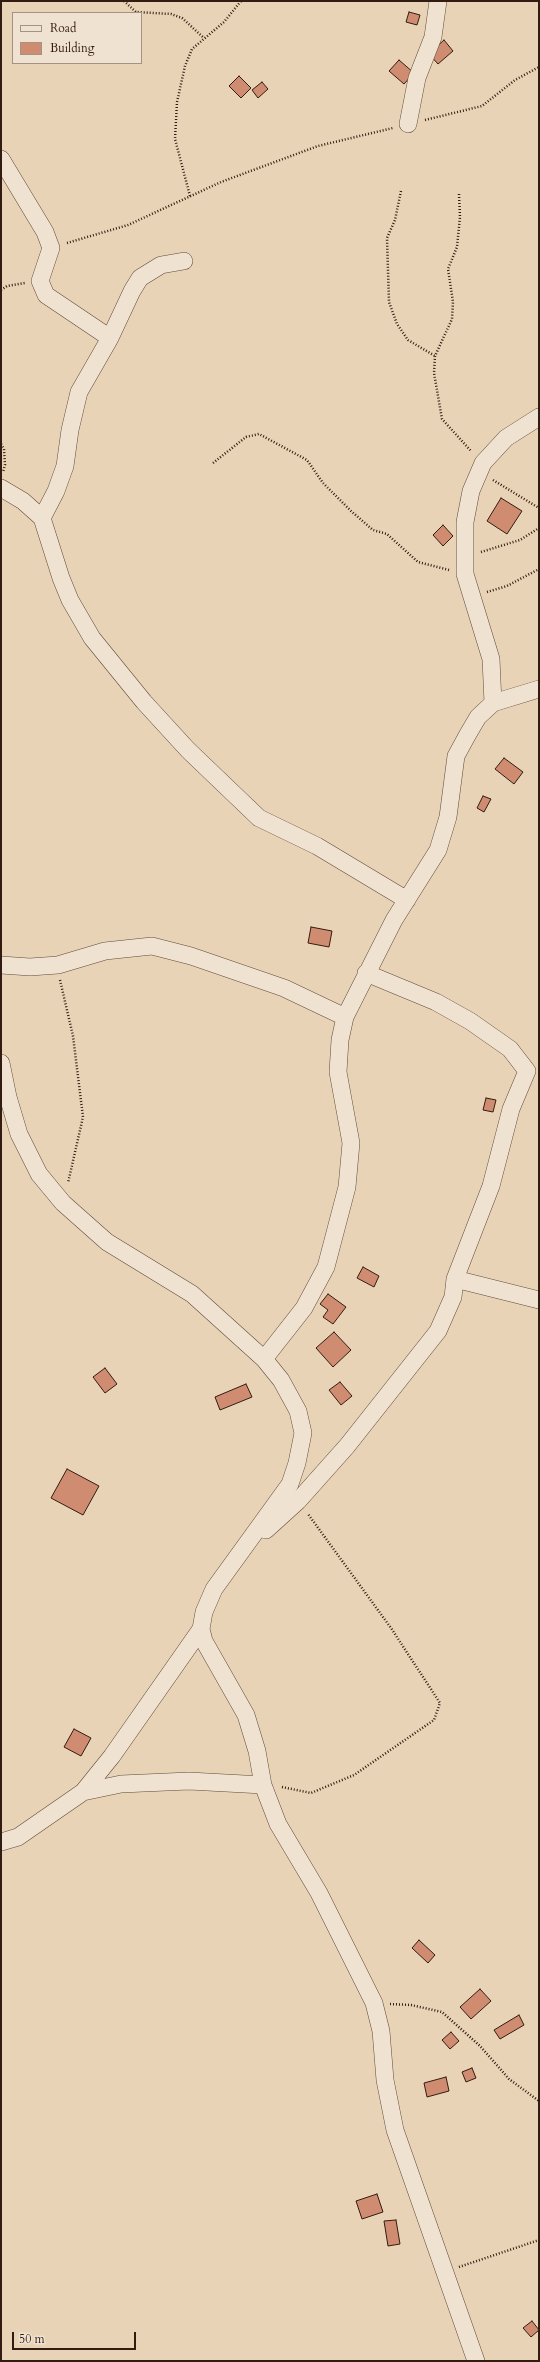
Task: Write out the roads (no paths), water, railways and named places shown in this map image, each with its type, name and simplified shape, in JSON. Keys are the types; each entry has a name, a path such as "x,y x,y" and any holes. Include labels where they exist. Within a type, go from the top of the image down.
{"street":[{"path":"408,124 417,78 433,37 438,1"},
{"path":"1,159 45,232 51,248 40,281 46,295 110,338"},
{"path":"42,518 56,491 64,466 70,430 79,392 110,338 132,291 140,278 160,265 184,261"},
{"path":"492,703 491,659 465,574 465,522 471,491 481,468 506,438 539,417"},
{"path":"1,488 23,501 42,518 61,578 70,600 92,638 144,702 188,750 260,818 317,846 407,900"},
{"path":"264,1359 304,1308 326,1267 347,1187 351,1143 338,1072 340,1040 345,1017 366,973 407,900 438,850 448,817 456,756 478,717 492,703 539,689"},
{"path":"1,965 58,965 105,951 152,946 191,956 284,988 345,1017"},
{"path":"239,1554 298,1501 346,1446 438,1331 453,1297 455,1279 491,1186 511,1110 533,1071 510,1049 470,1021 436,1002 366,973"},
{"path":"1,1063 8,1097 19,1134 40,1174 63,1203 107,1242 192,1294 264,1359 281,1380 298,1411 303,1433 297,1463 290,1484 214,1589 204,1612 201,1629 204,1641 246,1715 257,1751 262,1783 278,1824 319,1894 374,2003 381,2031 385,2080 395,2130 476,2361"},
{"path":"455,1279 539,1300"},
{"path":"1,1842 18,1836 83,1792 112,1756 201,1629"},
{"path":"83,1792 120,1784 163,1780 262,1783"}]}
